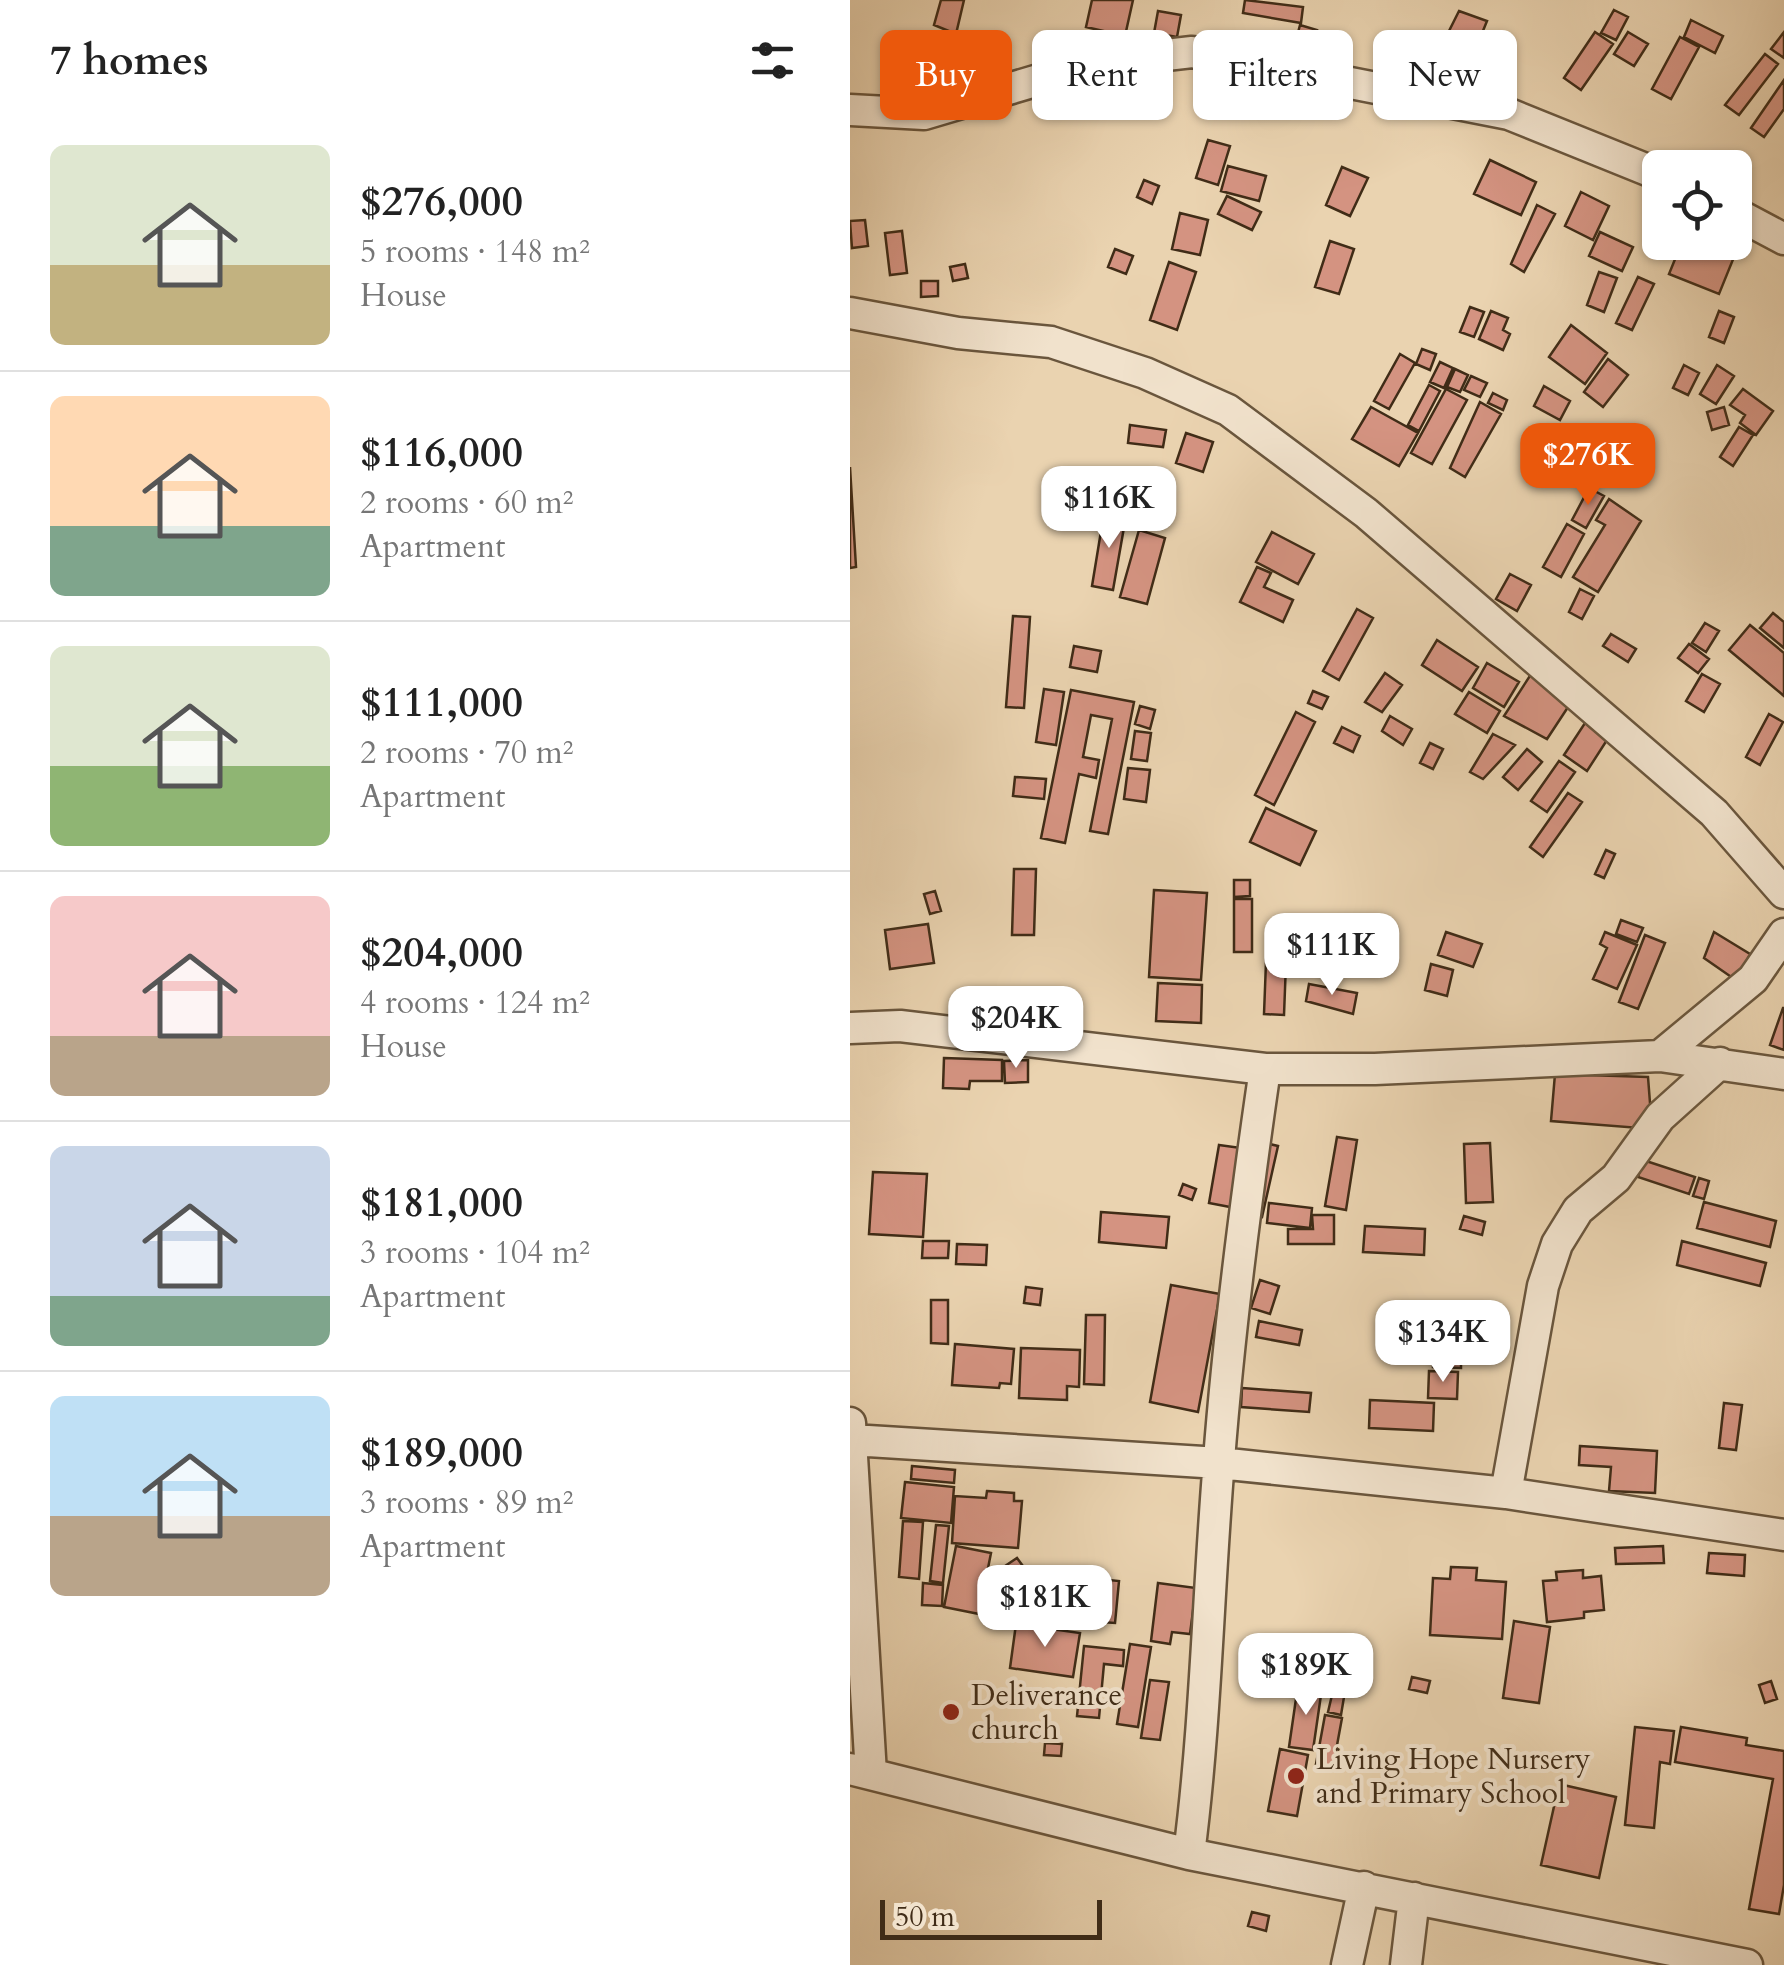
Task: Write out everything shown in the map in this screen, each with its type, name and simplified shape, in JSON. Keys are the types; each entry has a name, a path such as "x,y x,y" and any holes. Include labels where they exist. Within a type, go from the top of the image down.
{"street":[{"path":"850,110 924,114 1096,62 1192,52 1509,114 1642,168"},
{"path":"1752,222 1784,239"},
{"path":"850,313 958,333 1051,342 1145,373 1228,410 1366,513 1714,814 1784,893"},
{"path":"1660,1056 1753,979 1784,934"},
{"path":"850,1028 900,1026 1265,1068 1375,1069 1660,1056 1784,1074"},
{"path":"1506,1493 1543,1286 1557,1244 1578,1210 1616,1178 1660,1116 1720,1064"},
{"path":"1190,1854 1205,1726 1219,1464 1239,1241 1265,1068"},
{"path":"1746,1965 1190,1854 861,1772 851,1431 1506,1493 1784,1535"},
{"path":"1348,1965 1364,1887"},
{"path":"1406,1965 1414,1898"}],"building":[{"path":"941,0 964,0 957,30 934,25"},
{"path":"1092,0 1133,0 1126,30 1086,27"},
{"path":"1245,0 1303,7 1301,23 1243,13"},
{"path":"1614,10 1628,17 1616,40 1601,33"},
{"path":"1158,11 1181,15 1177,37 1173,36 1173,30 1155,30"},
{"path":"1459,11 1487,21 1483,30 1450,30"},
{"path":"1691,20 1723,36 1715,53 1684,37"},
{"path":"1595,32 1613,44 1581,90 1564,78"},
{"path":"1628,32 1648,44 1634,66 1614,54"},
{"path":"1784,32 1784,58 1771,49"},
{"path":"1680,37 1699,47 1671,99 1652,89"},
{"path":"1765,54 1778,64 1739,115 1725,105"},
{"path":"1784,80 1784,109 1764,137 1751,128"},
{"path":"1208,140 1230,146 1218,185 1196,178"},
{"path":"1490,160 1536,182 1521,215 1474,194"},
{"path":"1228,166 1266,176 1259,201 1221,191"},
{"path":"1342,167 1368,178 1350,216 1326,205"},
{"path":"1144,180 1159,186 1152,204 1137,197"},
{"path":"1581,192 1609,206 1593,240 1565,226"},
{"path":"1227,196 1261,212 1252,230 1218,214"},
{"path":"1537,205 1555,214 1524,272 1511,264"},
{"path":"1180,213 1208,220 1200,255 1172,249"},
{"path":"865,220 868,246 852,248 850,221"},
{"path":"902,231 907,273 890,275 885,233"},
{"path":"1600,232 1633,247 1622,271 1589,256"},
{"path":"1330,241 1354,249 1339,294 1315,287"},
{"path":"1115,249 1133,256 1126,274 1108,267"},
{"path":"1675,260 1733,260 1719,294 1669,274"},
{"path":"1169,262 1196,272 1177,330 1150,320"},
{"path":"965,264 968,278 953,281 950,267"},
{"path":"1599,272 1617,278 1604,312 1587,305"},
{"path":"1638,277 1654,284 1632,330 1616,323"},
{"path":"921,281 938,281 938,296 921,297"},
{"path":"1470,307 1484,312 1474,337 1460,332"},
{"path":"1491,311 1508,318 1503,330 1510,334 1503,350 1479,339"},
{"path":"1719,311 1734,317 1724,343 1709,337"},
{"path":"1571,325 1607,353 1585,384 1549,357"},
{"path":"1422,349 1436,354 1430,370 1416,364"},
{"path":"1400,354 1415,363 1389,409 1374,401"},
{"path":"1608,359 1628,375 1603,407 1584,392"},
{"path":"1440,362 1453,368 1444,388 1430,382"},
{"path":"1684,365 1699,373 1688,395 1673,388"},
{"path":"1717,365 1734,376 1716,404 1700,394"},
{"path":"1455,369 1468,375 1460,392 1447,387"},
{"path":"1471,376 1487,383 1480,397 1464,390"},
{"path":"1429,385 1440,391 1419,431 1408,425"},
{"path":"1544,386 1570,401 1560,420 1534,406"},
{"path":"1446,389 1467,400 1432,464 1411,453"},
{"path":"1743,389 1773,411 1756,435 1740,423 1745,415 1730,405"},
{"path":"1493,393 1507,400 1503,410 1488,403"},
{"path":"1480,402 1501,414 1465,477 1450,468"},
{"path":"1371,407 1418,433 1399,466 1352,439"},
{"path":"1724,407 1729,425 1712,430 1707,412"},
{"path":"1130,425 1166,430 1163,447 1128,443"},
{"path":"1739,427 1753,435 1733,466 1720,457"},
{"path":"1186,433 1213,442 1203,472 1176,463"},
{"path":"850,467 856,567 850,568"},
{"path":"1589,488 1604,496 1586,528 1572,520"},
{"path":"1609,499 1641,521 1598,592 1573,577 1605,525 1596,520"},
{"path":"1104,513 1126,516 1113,590 1092,586"},
{"path":"1567,524 1584,534 1561,577 1543,567"},
{"path":"1139,530 1165,538 1147,604 1120,597"},
{"path":"1272,532 1314,554 1298,584 1256,562"},
{"path":"1257,567 1271,573 1264,587 1293,600 1283,622 1240,602"},
{"path":"1510,574 1531,585 1517,611 1496,599"},
{"path":"1580,589 1594,596 1582,619 1569,612"},
{"path":"1357,609 1373,618 1339,680 1323,671"},
{"path":"1773,613 1784,622 1784,648 1760,628"},
{"path":"1013,616 1030,617 1024,708 1006,707"},
{"path":"1705,623 1719,631 1706,652 1692,643"},
{"path":"1750,625 1784,653 1784,696 1729,650"},
{"path":"1611,634 1636,649 1628,662 1603,646"},
{"path":"1437,640 1478,667 1462,691 1422,665"},
{"path":"1689,644 1709,659 1698,673 1678,658"},
{"path":"1074,646 1101,651 1097,672 1070,667"},
{"path":"1487,663 1519,682 1504,707 1473,688"},
{"path":"1535,668 1574,698 1547,739 1504,716"},
{"path":"1385,673 1402,685 1382,712 1365,702"},
{"path":"1702,674 1720,684 1704,712 1686,701"},
{"path":"1044,689 1064,692 1056,745 1036,742"},
{"path":"1071,690 1134,702 1108,834 1090,831 1112,719 1091,715 1083,757 1099,760 1096,778 1079,774 1065,843 1041,838"},
{"path":"1313,691 1328,697 1322,709 1308,703"},
{"path":"1469,692 1500,711 1487,733 1455,714"},
{"path":"1140,706 1155,710 1150,729 1135,724"},
{"path":"1296,712 1315,722 1274,805 1255,795"},
{"path":"1769,714 1783,722 1760,765 1746,757"},
{"path":"1390,716 1412,729 1403,745 1382,731"},
{"path":"1585,723 1607,740 1587,771 1564,755"},
{"path":"1342,727 1360,736 1353,752 1334,743"},
{"path":"1135,731 1151,733 1147,761 1131,759"},
{"path":"1493,734 1515,745 1483,779 1470,772"},
{"path":"1430,743 1443,749 1433,769 1420,763"},
{"path":"1527,749 1542,762 1518,790 1503,777"},
{"path":"1559,761 1575,772 1547,812 1531,801"},
{"path":"1128,768 1150,770 1146,802 1124,799"},
{"path":"1015,777 1046,779 1044,799 1013,796"},
{"path":"1568,793 1582,802 1543,857 1530,847"},
{"path":"1266,808 1316,831 1300,865 1250,842"},
{"path":"1606,850 1615,854 1604,878 1595,874"},
{"path":"1014,869 1036,869 1034,935 1012,935"},
{"path":"1234,880 1250,880 1250,896 1234,897"},
{"path":"1154,890 1207,893 1201,980 1149,977"},
{"path":"935,891 941,911 930,914 924,894"},
{"path":"1234,899 1252,899 1252,952 1234,952"},
{"path":"1621,920 1643,928 1637,942 1616,934"},
{"path":"928,924 934,963 890,969 885,930"},
{"path":"1446,932 1482,944 1473,967 1438,955"},
{"path":"1605,932 1637,945 1617,989 1593,979 1607,948 1600,944"},
{"path":"1714,932 1750,954 1737,981 1704,958"},
{"path":"1645,935 1665,943 1638,1009 1619,1002"},
{"path":"1267,936 1287,937 1284,1015 1264,1014"},
{"path":"1431,964 1453,970 1447,996 1425,990"},
{"path":"1158,983 1202,985 1201,1023 1156,1021"},
{"path":"1309,984 1357,993 1353,1014 1306,1001"},
{"path":"1784,1008 1784,1050 1770,1045"},
{"path":"944,1058 1002,1060 1002,1081 970,1081 969,1089 943,1088"},
{"path":"1028,1060 1028,1082 1005,1083 1004,1061"},
{"path":"1555,1074 1648,1077 1652,1129 1551,1121"},
{"path":"1337,1137 1357,1140 1346,1210 1325,1206"},
{"path":"1261,1142 1278,1146 1262,1217 1245,1214"},
{"path":"1490,1143 1493,1202 1466,1203 1464,1144"},
{"path":"1219,1145 1241,1148 1230,1207 1209,1203"},
{"path":"1643,1160 1695,1177 1689,1194 1638,1177"},
{"path":"873,1172 927,1174 923,1237 869,1234"},
{"path":"1699,1178 1709,1181 1704,1199 1693,1196"},
{"path":"1183,1184 1196,1189 1192,1200 1179,1195"},
{"path":"1704,1202 1776,1221 1770,1247 1697,1228"},
{"path":"1269,1203 1312,1208 1310,1228 1267,1223"},
{"path":"1101,1212 1169,1217 1166,1248 1099,1242"},
{"path":"1312,1215 1334,1215 1334,1244 1288,1244 1288,1229 1313,1229"},
{"path":"1464,1216 1485,1222 1482,1235 1460,1229"},
{"path":"1365,1226 1425,1229 1424,1255 1363,1252"},
{"path":"923,1241 949,1241 948,1258 922,1258"},
{"path":"1682,1241 1766,1263 1760,1286 1677,1265"},
{"path":"957,1244 987,1245 986,1265 956,1264"},
{"path":"1260,1280 1279,1286 1270,1314 1251,1308"},
{"path":"1171,1285 1220,1294 1198,1412 1150,1402"},
{"path":"1026,1287 1042,1289 1040,1305 1024,1303"},
{"path":"931,1300 948,1300 948,1344 931,1343"},
{"path":"1381,1312 1405,1313 1404,1331 1379,1328"},
{"path":"1086,1315 1105,1315 1104,1385 1084,1384"},
{"path":"1259,1321 1302,1330 1299,1345 1256,1337"},
{"path":"955,1344 1014,1349 1011,1384 1000,1383 999,1388 952,1385"},
{"path":"1433,1344 1461,1344 1461,1368 1433,1367"},
{"path":"1021,1348 1080,1350 1079,1387 1067,1386 1067,1400 1019,1398"},
{"path":"1429,1371 1458,1372 1457,1399 1428,1398"},
{"path":"1242,1388 1311,1393 1309,1412 1241,1407"},
{"path":"1370,1400 1434,1403 1433,1431 1369,1428"},
{"path":"1724,1403 1742,1405 1736,1450 1719,1448"},
{"path":"1580,1446 1657,1451 1655,1493 1609,1491 1611,1467 1579,1465"},
{"path":"912,1466 955,1470 954,1483 911,1479"},
{"path":"905,1482 954,1487 951,1523 901,1518"},
{"path":"987,1491 1014,1493 1014,1501 1022,1501 1018,1548 952,1543 955,1496 986,1498"},
{"path":"903,1521 923,1522 919,1579 899,1577"},
{"path":"936,1525 949,1526 943,1583 930,1581"},
{"path":"956,1546 991,1553 979,1614 944,1607"},
{"path":"1663,1546 1664,1563 1616,1564 1615,1548"},
{"path":"1709,1553 1745,1555 1744,1576 1707,1573"},
{"path":"1017,1558 1028,1573 1012,1584 1002,1568"},
{"path":"1451,1567 1477,1568 1476,1580 1506,1582 1502,1639 1430,1635 1433,1578 1450,1579"},
{"path":"1583,1570 1583,1578 1601,1576 1604,1610 1584,1612 1584,1618 1547,1622 1543,1581 1557,1580 1556,1572"},
{"path":"1090,1578 1119,1581 1115,1623 1086,1621"},
{"path":"923,1583 943,1585 942,1606 922,1605"},
{"path":"1158,1583 1196,1588 1190,1634 1172,1632 1170,1644 1151,1641"},
{"path":"1012,1600 1015,1614 999,1618 996,1605"},
{"path":"1514,1621 1550,1627 1539,1703 1503,1698"},
{"path":"1016,1624 1080,1633 1073,1677 1010,1668"},
{"path":"1130,1644 1151,1647 1138,1727 1117,1724"},
{"path":"1084,1646 1124,1650 1123,1666 1104,1664 1099,1718 1077,1716"},
{"path":"1333,1673 1349,1676 1345,1695 1329,1693"},
{"path":"1412,1677 1430,1681 1427,1693 1409,1689"},
{"path":"1150,1680 1169,1682 1160,1740 1141,1738"},
{"path":"1771,1681 1777,1699 1765,1703 1759,1685"},
{"path":"1298,1685 1322,1688 1313,1750 1289,1747"},
{"path":"1332,1695 1344,1697 1341,1715 1328,1712"},
{"path":"1325,1715 1342,1718 1333,1767 1316,1764"},
{"path":"1635,1727 1674,1731 1670,1764 1660,1762 1654,1828 1625,1825"},
{"path":"1681,1727 1747,1738 1746,1745 1784,1751 1784,1885 1779,1914 1749,1909 1773,1779 1675,1762"},
{"path":"1045,1743 1062,1744 1061,1756 1044,1755"},
{"path":"1280,1749 1308,1755 1297,1816 1268,1811"},
{"path":"1559,1784 1616,1797 1599,1878 1541,1865"},
{"path":"1252,1912 1269,1916 1266,1931 1248,1926"}],"place":[{"name":"Deliverance church","path":"951,1712"},
{"name":"Living Hope Nursery and Primary School","path":"1296,1776"}]}
